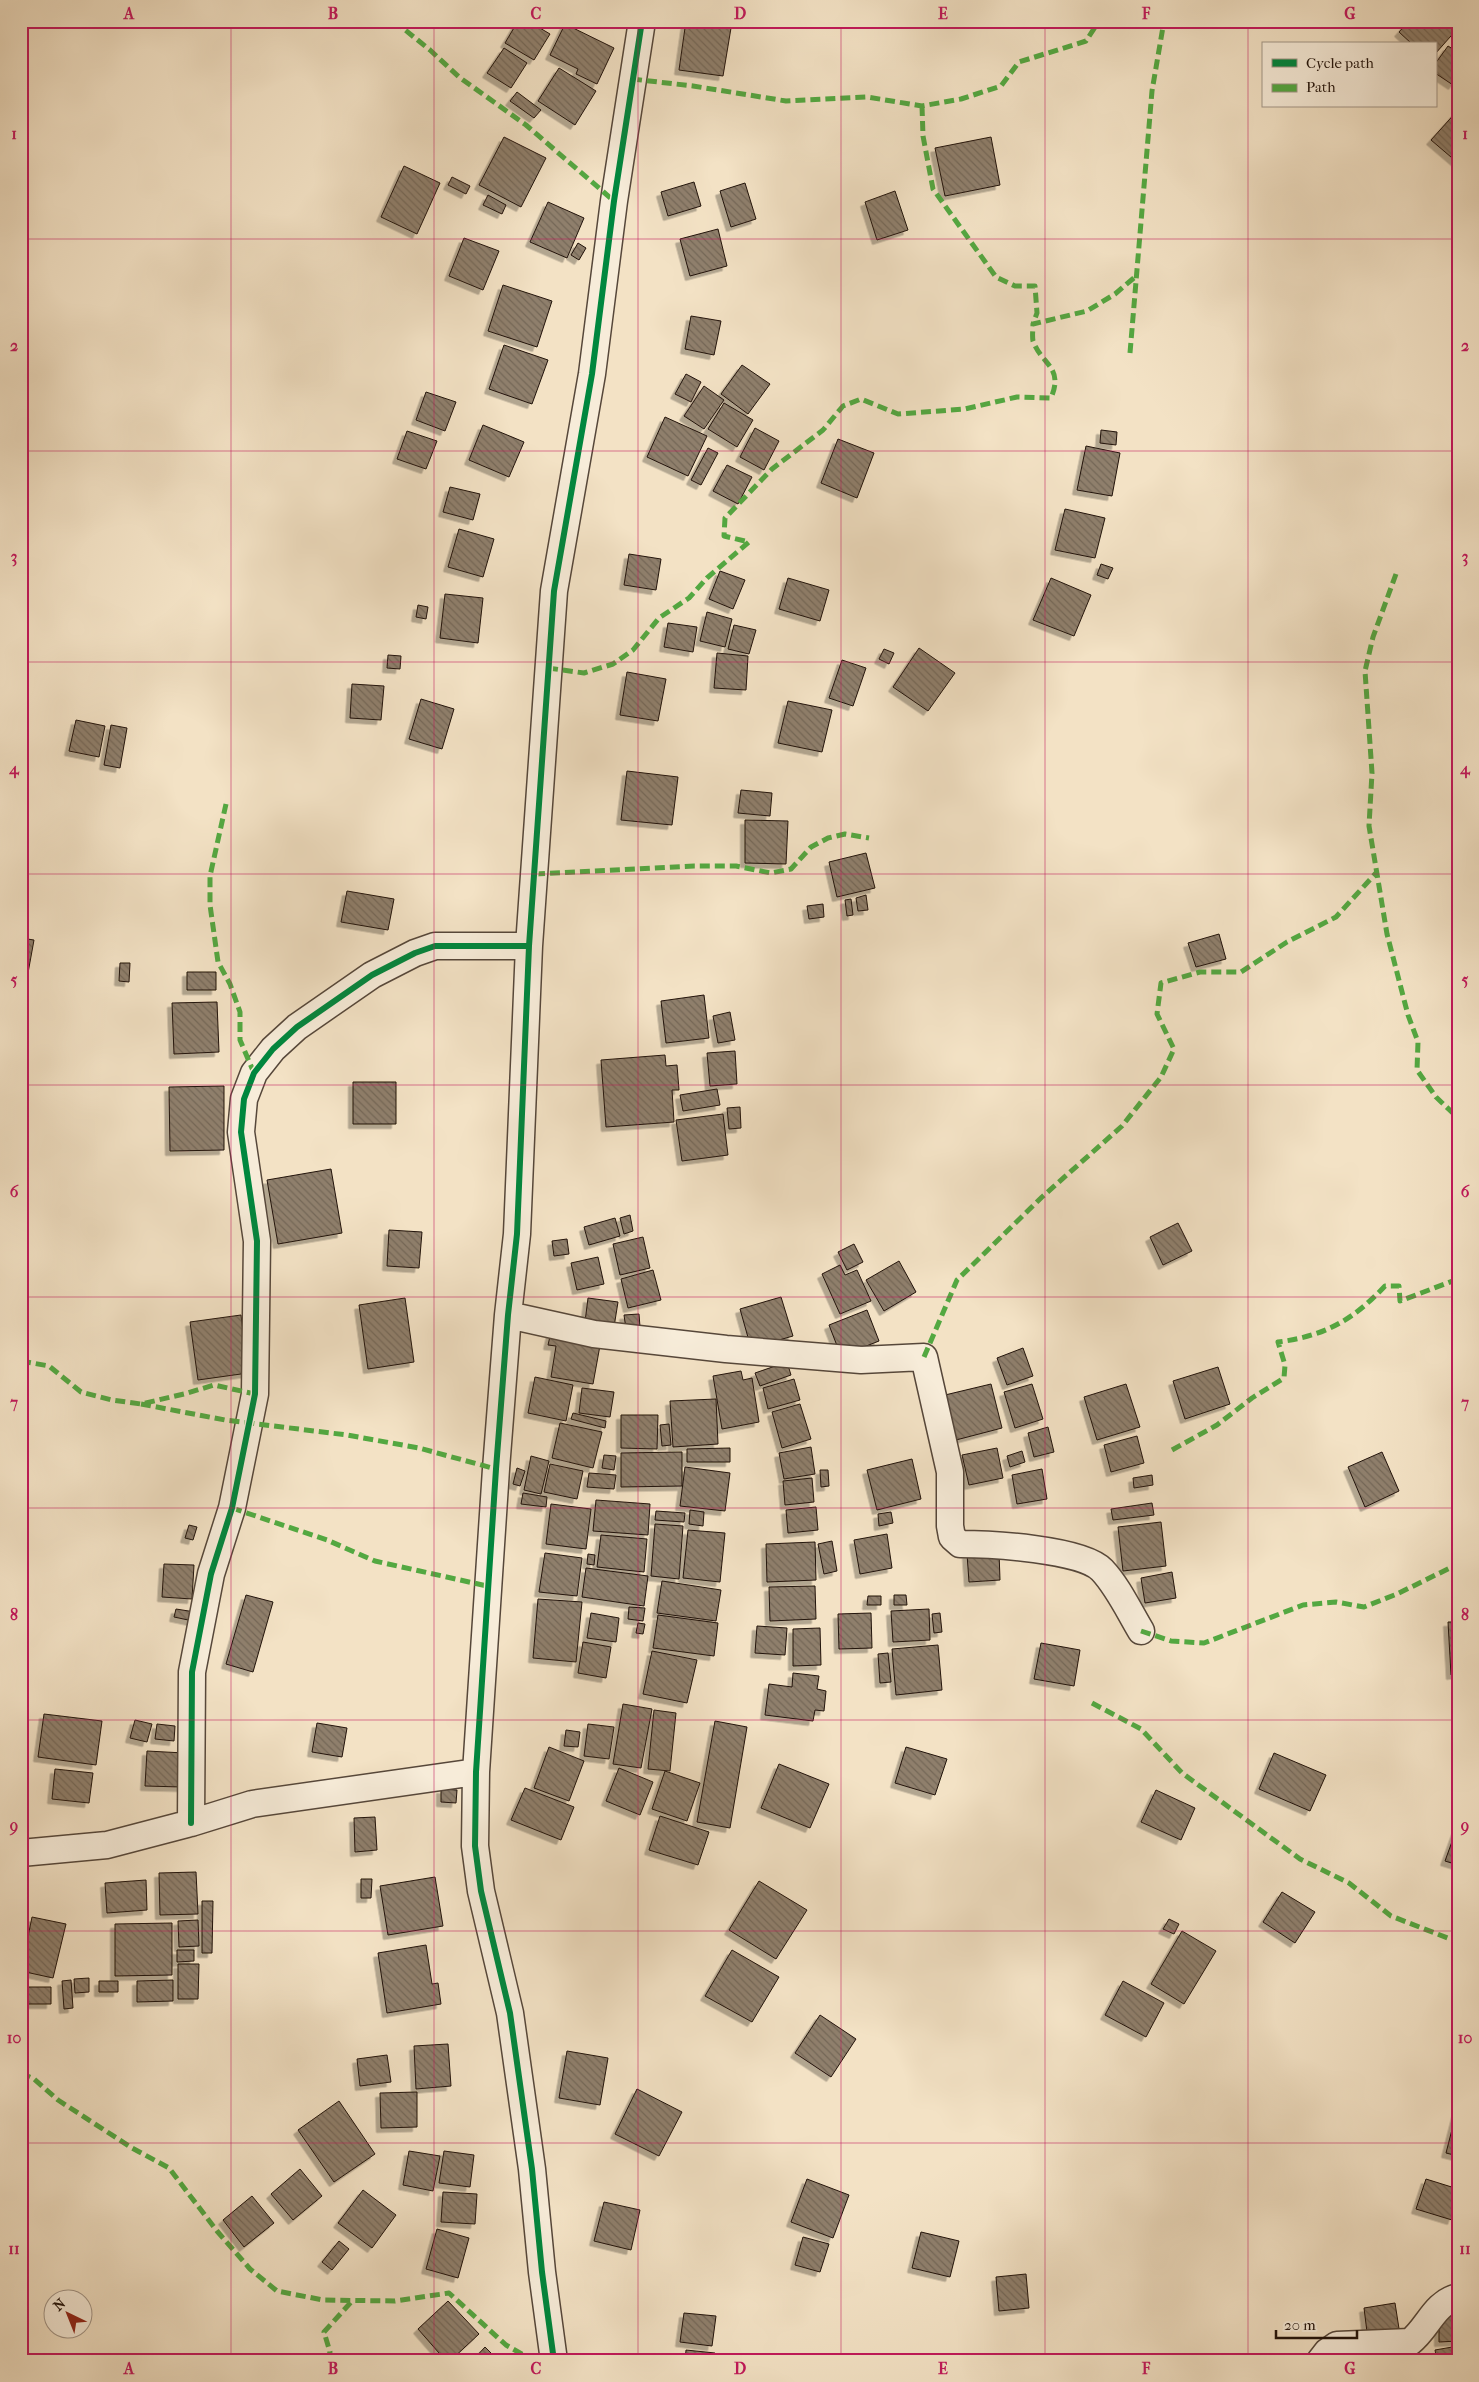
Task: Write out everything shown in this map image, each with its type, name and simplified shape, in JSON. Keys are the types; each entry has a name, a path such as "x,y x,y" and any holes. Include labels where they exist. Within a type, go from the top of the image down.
{"street":[{"path":"554,2361 542,2272 532,2169 510,2013 481,1891 475,1846 476,1772 488,1566 508,1315 517,1234 529,946 554,592 592,374 614,201 642,21"},
{"path":"191,1823 192,1672 212,1574 232,1508 255,1394 257,1242 241,1132 244,1099 254,1073 273,1050 310,1017 372,975 415,953 435,946 529,946"},
{"path":"508,1315 594,1334 726,1349 819,1355 861,1360 924,1357 950,1472 950,1526 952,1537 960,1544 989,1544 1070,1555 1100,1569 1117,1590 1142,1631"},
{"path":"21,1853 108,1845 191,1823 252,1804 476,1772"},
{"path":"1320,2361 1326,2352 1337,2345 1410,2342 1418,2336 1446,2300 1458,2297"}],"building":[{"path":"518,21 528,21 550,34 534,60 505,43"},
{"path":"686,21 732,22 723,76 679,70"},
{"path":"1409,21 1449,21 1458,28 1436,53 1436,42 1410,42 1399,32"},
{"path":"565,24 614,48 597,84 576,74 578,69 550,55"},
{"path":"1448,46 1458,52 1458,78 1453,85 1436,74 1436,63"},
{"path":"504,48 527,63 511,88 487,73"},
{"path":"559,68 596,91 575,125 538,101"},
{"path":"517,92 541,110 534,118 510,101"},
{"path":"1458,110 1458,163 1431,140"},
{"path":"504,137 546,158 521,207 479,185"},
{"path":"991,137 1000,185 945,196 935,148"},
{"path":"404,166 440,183 417,234 381,217"},
{"path":"452,177 470,186 466,194 448,185"},
{"path":"694,182 701,206 668,216 661,192"},
{"path":"745,183 756,219 731,227 720,191"},
{"path":"895,191 908,230 877,240 865,202"},
{"path":"488,195 506,205 502,214 483,205"},
{"path":"548,202 584,218 567,258 530,242"},
{"path":"718,229 727,266 690,276 680,239"},
{"path":"464,238 499,251 483,290 449,276"},
{"path":"578,243 586,248 579,260 571,255"},
{"path":"503,285 552,301 537,347 488,331"},
{"path":"691,316 721,321 714,355 685,349"},
{"path":"504,345 548,360 532,404 489,389"},
{"path":"742,365 770,384 748,414 721,394"},
{"path":"686,374 701,382 691,402 675,394"},
{"path":"704,386 724,400 704,429 684,416"},
{"path":"426,392 456,402 445,431 416,420"},
{"path":"724,403 753,420 737,447 708,429"},
{"path":"665,417 707,436 688,476 647,457"},
{"path":"483,425 524,442 509,477 469,460"},
{"path":"755,428 779,441 764,470 740,457"},
{"path":"1101,430 1117,432 1116,445 1100,443"},
{"path":"407,431 437,441 426,469 397,459"},
{"path":"838,439 874,453 857,498 821,483"},
{"path":"1086,446 1120,453 1112,496 1077,490"},
{"path":"708,448 718,453 701,485 691,480"},
{"path":"727,465 752,477 738,504 713,491"},
{"path":"450,487 480,494 473,520 443,512"},
{"path":"1065,509 1105,518 1095,558 1055,550"},
{"path":"459,529 494,539 483,577 448,567"},
{"path":"629,554 661,559 656,590 624,585"},
{"path":"1101,564 1113,568 1108,579 1097,575"},
{"path":"720,571 745,580 733,609 709,599"},
{"path":"788,578 829,590 820,621 779,609"},
{"path":"1051,578 1091,595 1074,636 1033,620"},
{"path":"445,594 483,598 478,643 440,638"},
{"path":"418,605 428,607 426,619 416,617"},
{"path":"707,612 732,619 725,647 700,641"},
{"path":"668,623 697,627 693,652 664,647"},
{"path":"734,625 756,630 749,654 728,649"},
{"path":"919,648 955,673 928,711 893,687"},
{"path":"884,649 894,653 889,664 879,659"},
{"path":"717,653 748,656 746,690 714,688"},
{"path":"388,655 401,656 400,669 387,668"},
{"path":"842,660 866,668 853,706 829,698"},
{"path":"627,672 666,679 658,721 620,715"},
{"path":"352,684 384,686 381,720 350,718"},
{"path":"421,699 454,709 442,749 409,739"},
{"path":"788,701 832,710 822,752 778,743"},
{"path":"76,720 105,726 99,757 69,751"},
{"path":"111,725 127,728 120,768 104,765"},
{"path":"627,771 678,777 672,825 621,820"},
{"path":"741,790 772,793 770,816 738,813"},
{"path":"745,820 788,821 786,864 745,863"},
{"path":"866,853 875,888 837,897 829,862"},
{"path":"347,891 394,899 388,930 341,922"},
{"path":"866,895 868,910 858,911 856,898"},
{"path":"851,899 853,915 847,916 845,900"},
{"path":"823,904 824,917 809,919 807,906"},
{"path":"1219,934 1226,959 1196,967 1188,943"},
{"path":"21,938 34,940 28,973 21,972"},
{"path":"120,963 130,963 129,982 119,981"},
{"path":"187,972 216,972 216,990 187,990"},
{"path":"704,995 709,1038 666,1043 661,1001"},
{"path":"217,1002 219,1052 174,1054 172,1003"},
{"path":"730,1012 735,1040 718,1043 713,1016"},
{"path":"735,1051 737,1084 710,1086 707,1053"},
{"path":"665,1055 666,1066 677,1065 679,1090 672,1090 674,1122 606,1127 601,1060"},
{"path":"353,1082 396,1082 396,1124 353,1124"},
{"path":"224,1086 224,1150 170,1151 169,1087"},
{"path":"717,1089 720,1105 683,1111 680,1095"},
{"path":"740,1107 741,1128 729,1129 727,1108"},
{"path":"723,1114 728,1155 682,1161 676,1120"},
{"path":"331,1169 342,1233 278,1244 267,1180"},
{"path":"630,1215 633,1231 624,1234 620,1218"},
{"path":"615,1218 620,1236 589,1245 584,1227"},
{"path":"1178,1223 1192,1251 1163,1265 1150,1237"},
{"path":"389,1230 422,1232 419,1268 387,1266"},
{"path":"643,1237 650,1268 620,1275 613,1244"},
{"path":"567,1239 569,1254 554,1256 552,1241"},
{"path":"854,1244 863,1262 847,1270 838,1252"},
{"path":"598,1257 604,1284 577,1290 571,1263"},
{"path":"899,1261 916,1292 884,1311 866,1280"},
{"path":"840,1265 845,1275 857,1270 871,1301 840,1314 822,1274"},
{"path":"653,1270 661,1300 628,1308 621,1279"},
{"path":"781,1297 793,1336 751,1348 740,1309"},
{"path":"405,1298 414,1362 368,1369 359,1305"},
{"path":"588,1298 618,1302 614,1327 585,1322"},
{"path":"867,1310 879,1341 841,1356 829,1325"},
{"path":"639,1314 640,1327 626,1329 624,1315"},
{"path":"241,1315 248,1373 198,1380 190,1322"},
{"path":"551,1332 601,1340 593,1384 551,1377 556,1346 548,1345"},
{"path":"1023,1348 1033,1376 1007,1385 997,1358"},
{"path":"787,1362 791,1375 760,1386 755,1373"},
{"path":"1218,1367 1230,1404 1185,1419 1173,1381"},
{"path":"741,1371 743,1380 752,1378 759,1422 722,1429 713,1376"},
{"path":"535,1377 573,1385 566,1421 528,1413"},
{"path":"794,1379 800,1400 768,1409 763,1388"},
{"path":"991,1384 1002,1428 956,1440 945,1395"},
{"path":"1032,1384 1043,1419 1015,1428 1004,1392"},
{"path":"1126,1384 1140,1427 1097,1440 1084,1397"},
{"path":"582,1388 614,1392 610,1417 579,1413"},
{"path":"716,1399 718,1444 673,1447 670,1401"},
{"path":"800,1404 811,1439 782,1448 772,1412"},
{"path":"573,1413 606,1421 605,1428 571,1419"},
{"path":"621,1415 658,1415 657,1449 621,1448"},
{"path":"560,1423 602,1432 593,1468 552,1458"},
{"path":"669,1424 671,1445 662,1446 660,1425"},
{"path":"1048,1427 1054,1452 1034,1457 1028,1433"},
{"path":"1137,1436 1144,1463 1111,1472 1104,1445"},
{"path":"811,1447 815,1474 784,1479 779,1453"},
{"path":"730,1448 730,1462 687,1462 687,1449"},
{"path":"997,1448 1003,1478 969,1485 962,1455"},
{"path":"1022,1451 1025,1462 1010,1467 1007,1456"},
{"path":"682,1452 682,1486 621,1487 621,1453"},
{"path":"1382,1452 1399,1491 1365,1507 1348,1467"},
{"path":"604,1455 616,1456 614,1470 602,1468"},
{"path":"531,1456 549,1461 541,1494 524,1490"},
{"path":"912,1459 921,1499 877,1510 867,1470"},
{"path":"550,1464 583,1471 577,1499 544,1492"},
{"path":"685,1467 730,1473 725,1511 680,1506"},
{"path":"517,1468 525,1471 520,1486 513,1484"},
{"path":"1042,1469 1047,1499 1017,1504 1012,1475"},
{"path":"820,1470 828,1470 829,1486 821,1487"},
{"path":"589,1473 616,1475 614,1489 587,1487"},
{"path":"1152,1475 1153,1485 1134,1488 1133,1478"},
{"path":"812,1478 814,1502 785,1505 783,1481"},
{"path":"523,1493 547,1497 546,1507 521,1504"},
{"path":"596,1500 650,1504 648,1535 593,1531"},
{"path":"1152,1503 1154,1515 1113,1520 1111,1509"},
{"path":"551,1504 591,1509 586,1549 546,1544"},
{"path":"816,1507 818,1530 788,1533 786,1510"},
{"path":"690,1510 704,1512 703,1526 689,1524"},
{"path":"656,1511 685,1513 684,1522 655,1520"},
{"path":"891,1512 893,1523 879,1526 878,1514"},
{"path":"1161,1522 1166,1566 1123,1571 1118,1527"},
{"path":"655,1524 683,1526 679,1579 651,1576"},
{"path":"189,1525 197,1527 193,1540 185,1538"},
{"path":"688,1530 725,1533 720,1582 683,1578"},
{"path":"887,1534 892,1568 860,1574 854,1540"},
{"path":"601,1535 647,1539 644,1572 597,1567"},
{"path":"832,1541 837,1571 824,1574 818,1544"},
{"path":"815,1542 816,1580 767,1582 766,1544"},
{"path":"999,1552 1000,1580 969,1582 967,1554"},
{"path":"545,1553 582,1558 577,1596 539,1592"},
{"path":"588,1554 595,1555 594,1565 587,1564"},
{"path":"164,1564 194,1565 192,1599 162,1597"},
{"path":"586,1568 648,1576 644,1606 582,1597"},
{"path":"1172,1572 1176,1598 1145,1603 1141,1578"},
{"path":"662,1581 721,1590 716,1621 657,1613"},
{"path":"815,1586 816,1619 770,1621 769,1587"},
{"path":"246,1595 273,1602 253,1672 226,1664"},
{"path":"894,1595 906,1595 907,1605 894,1605"},
{"path":"868,1596 881,1596 881,1605 867,1605"},
{"path":"538,1599 582,1602 576,1662 533,1658"},
{"path":"629,1607 645,1608 643,1621 628,1619"},
{"path":"176,1609 195,1612 193,1621 174,1617"},
{"path":"929,1609 930,1640 893,1642 891,1611"},
{"path":"591,1613 619,1618 616,1642 587,1638"},
{"path":"871,1613 872,1648 839,1649 838,1614"},
{"path":"940,1613 942,1632 934,1633 932,1614"},
{"path":"658,1615 718,1623 714,1656 653,1648"},
{"path":"1448,1622 1458,1622 1458,1674 1451,1675"},
{"path":"638,1623 645,1624 643,1634 636,1633"},
{"path":"757,1626 787,1628 785,1655 755,1653"},
{"path":"820,1628 821,1665 793,1666 793,1629"},
{"path":"583,1642 611,1647 606,1678 578,1673"},
{"path":"1041,1643 1080,1650 1074,1686 1034,1679"},
{"path":"938,1645 942,1690 896,1695 892,1649"},
{"path":"652,1651 697,1660 687,1703 643,1694"},
{"path":"888,1653 891,1682 880,1683 878,1654"},
{"path":"793,1673 819,1676 817,1689 826,1691 824,1711 815,1710 813,1721 765,1715 769,1684 792,1687"},
{"path":"623,1704 652,1709 641,1768 613,1764"},
{"path":"654,1710 676,1713 670,1771 648,1769"},
{"path":"44,1714 102,1721 96,1765 38,1757"},
{"path":"135,1720 152,1724 147,1742 130,1738"},
{"path":"715,1721 747,1727 730,1828 697,1822"},
{"path":"317,1723 347,1728 342,1757 312,1752"},
{"path":"157,1724 175,1726 174,1741 155,1739"},
{"path":"588,1724 614,1727 609,1759 584,1756"},
{"path":"566,1730 580,1732 578,1747 564,1746"},
{"path":"549,1747 584,1761 569,1801 534,1788"},
{"path":"906,1747 947,1759 935,1795 895,1783"},
{"path":"147,1751 184,1753 182,1787 145,1786"},
{"path":"1274,1753 1326,1775 1310,1811 1259,1789"},
{"path":"779,1764 829,1784 810,1828 761,1808"},
{"path":"619,1768 653,1782 640,1815 606,1801"},
{"path":"55,1769 93,1773 89,1803 52,1799"},
{"path":"665,1771 700,1783 687,1821 652,1809"},
{"path":"525,1788 574,1807 561,1840 511,1820"},
{"path":"441,1789 457,1790 456,1803 441,1802"},
{"path":"1156,1790 1195,1808 1181,1840 1141,1822"},
{"path":"660,1816 709,1832 698,1865 649,1850"},
{"path":"375,1817 377,1850 355,1852 354,1818"},
{"path":"1458,1825 1458,1865 1445,1861"},
{"path":"196,1872 198,1914 160,1915 159,1873"},
{"path":"435,1877 443,1926 388,1935 380,1886"},
{"path":"361,1879 372,1879 371,1898 361,1898"},
{"path":"146,1880 147,1910 107,1913 105,1883"},
{"path":"759,1881 807,1910 776,1959 729,1930"},
{"path":"1282,1892 1315,1912 1295,1943 1263,1922"},
{"path":"202,1901 213,1901 212,1953 202,1953"},
{"path":"32,1917 66,1924 53,1978 21,1971"},
{"path":"1169,1919 1179,1924 1174,1934 1163,1929"},
{"path":"198,1920 199,1946 179,1947 178,1921"},
{"path":"172,1923 172,1975 115,1976 115,1924"},
{"path":"1182,1931 1216,1951 1184,2004 1151,1984"},
{"path":"426,1945 432,1984 438,1983 441,2004 387,2013 378,1953"},
{"path":"177,1950 194,1950 194,1961 177,1962"},
{"path":"732,1950 779,1977 752,2022 705,1996"},
{"path":"178,1964 199,1964 198,1999 178,1999"},
{"path":"89,1978 89,1992 75,1993 74,1979"},
{"path":"71,1980 73,2008 64,2009 62,1981"},
{"path":"173,1980 173,2001 137,2002 137,1981"},
{"path":"99,1981 118,1981 118,1992 99,1992"},
{"path":"1123,1981 1164,2003 1146,2037 1105,2015"},
{"path":"28,1987 51,1987 51,2004 28,2004"},
{"path":"820,2015 856,2039 831,2077 795,2053"},
{"path":"448,2044 451,2086 416,2089 414,2046"},
{"path":"567,2051 608,2058 600,2105 559,2098"},
{"path":"387,2055 391,2082 360,2086 357,2059"},
{"path":"637,2089 682,2112 659,2156 615,2134"},
{"path":"417,2092 417,2127 381,2128 380,2093"},
{"path":"339,2101 375,2154 334,2182 298,2130"},
{"path":"1458,2110 1458,2156 1446,2153"},
{"path":"409,2151 440,2156 433,2191 403,2185"},
{"path":"444,2151 474,2155 470,2187 439,2183"},
{"path":"300,2169 322,2196 293,2220 271,2194"},
{"path":"807,2179 849,2195 833,2238 791,2222"},
{"path":"1426,2179 1458,2189 1458,2202 1452,2220 1416,2209"},
{"path":"363,2190 396,2215 372,2248 338,2223"},
{"path":"443,2192 477,2194 475,2224 441,2222"},
{"path":"252,2196 274,2223 244,2247 223,2220"},
{"path":"604,2202 640,2210 631,2250 594,2241"},
{"path":"437,2229 469,2238 458,2278 426,2269"},
{"path":"921,2232 959,2241 950,2277 912,2268"},
{"path":"803,2237 829,2244 820,2272 795,2265"},
{"path":"339,2241 349,2249 332,2270 322,2262"},
{"path":"1026,2274 1029,2308 999,2311 996,2277"},
{"path":"448,2301 479,2334 450,2361 446,2361 418,2329"},
{"path":"1395,2303 1400,2335 1368,2340 1364,2308"},
{"path":"684,2313 716,2316 712,2346 680,2342"},
{"path":"1458,2315 1458,2341 1439,2342 1439,2316"},
{"path":"1458,2346 1458,2361 1437,2361 1435,2350"},
{"path":"485,2347 499,2361 472,2361"},
{"path":"686,2350 715,2353 714,2361 685,2361"},
{"path":"1397,2352 1398,2361 1352,2361"},
{"path":"1034,2354 1036,2361 1007,2361"}],"marked path":[{"path":"394,21 430,50 459,77 526,125 614,201"},
{"path":"632,79 693,86 786,101 867,97 922,106 961,99 1001,86 1019,62 1086,41 1099,21"},
{"path":"1130,353 1152,91 1164,21"},
{"path":"922,106 923,136 933,189 996,277 1015,286 1035,286 1037,313 1033,324 1087,311 1115,294 1135,277"},
{"path":"548,668 584,673 613,664 633,650 659,618 689,598 707,578 749,542 724,536 725,518 772,469 823,430 843,406 861,399 898,414 965,409 1017,397 1051,398 1055,379 1050,367 1033,341 1033,324"},
{"path":"1396,574 1373,637 1365,671 1372,773 1369,826 1387,934 1408,1015 1418,1042 1417,1070 1436,1097 1458,1118"},
{"path":"226,804 210,876 210,905 218,962 230,984 240,1012 240,1040 254,1073"},
{"path":"535,874 694,866 736,866 771,873 791,869 811,847 828,838 845,834 869,838"},
{"path":"924,1357 957,1280 1042,1197 1122,1126 1161,1077 1174,1049 1157,1014 1161,983 1200,972 1241,972 1287,942 1336,917 1376,873"},
{"path":"1172,1450 1217,1425 1252,1398 1284,1378 1285,1365 1278,1342 1324,1331 1349,1317 1385,1286 1399,1286 1400,1301 1458,1279"},
{"path":"21,1361 49,1366 81,1392 112,1400 141,1404 214,1385 255,1394"},
{"path":"141,1404 225,1420 347,1435 419,1448 496,1469"},
{"path":"232,1508 327,1540 375,1561 487,1586"},
{"path":"1141,1631 1171,1641 1204,1643 1303,1605 1336,1602 1364,1607 1397,1594 1458,1564"},
{"path":"1092,1703 1141,1729 1182,1773 1300,1859 1349,1883 1391,1916 1458,1942"},
{"path":"21,2073 34,2079 58,2100 132,2148 169,2168 217,2231 250,2269 277,2291 323,2300 395,2301 449,2293 506,2345 534,2361"},
{"path":"327,2361 330,2352 324,2332 353,2300"}],"cycle path":[{"path":"554,2361 542,2272 532,2169 510,2013 481,1891 475,1846 476,1772 496,1469 508,1315 517,1234 529,946 554,591 592,374 614,201 642,21"},
{"path":"191,1823 192,1672 211,1574 232,1508 255,1394 257,1241 241,1132 244,1099 254,1073 273,1049 297,1027 372,975 415,953 435,946 529,946"}]}
